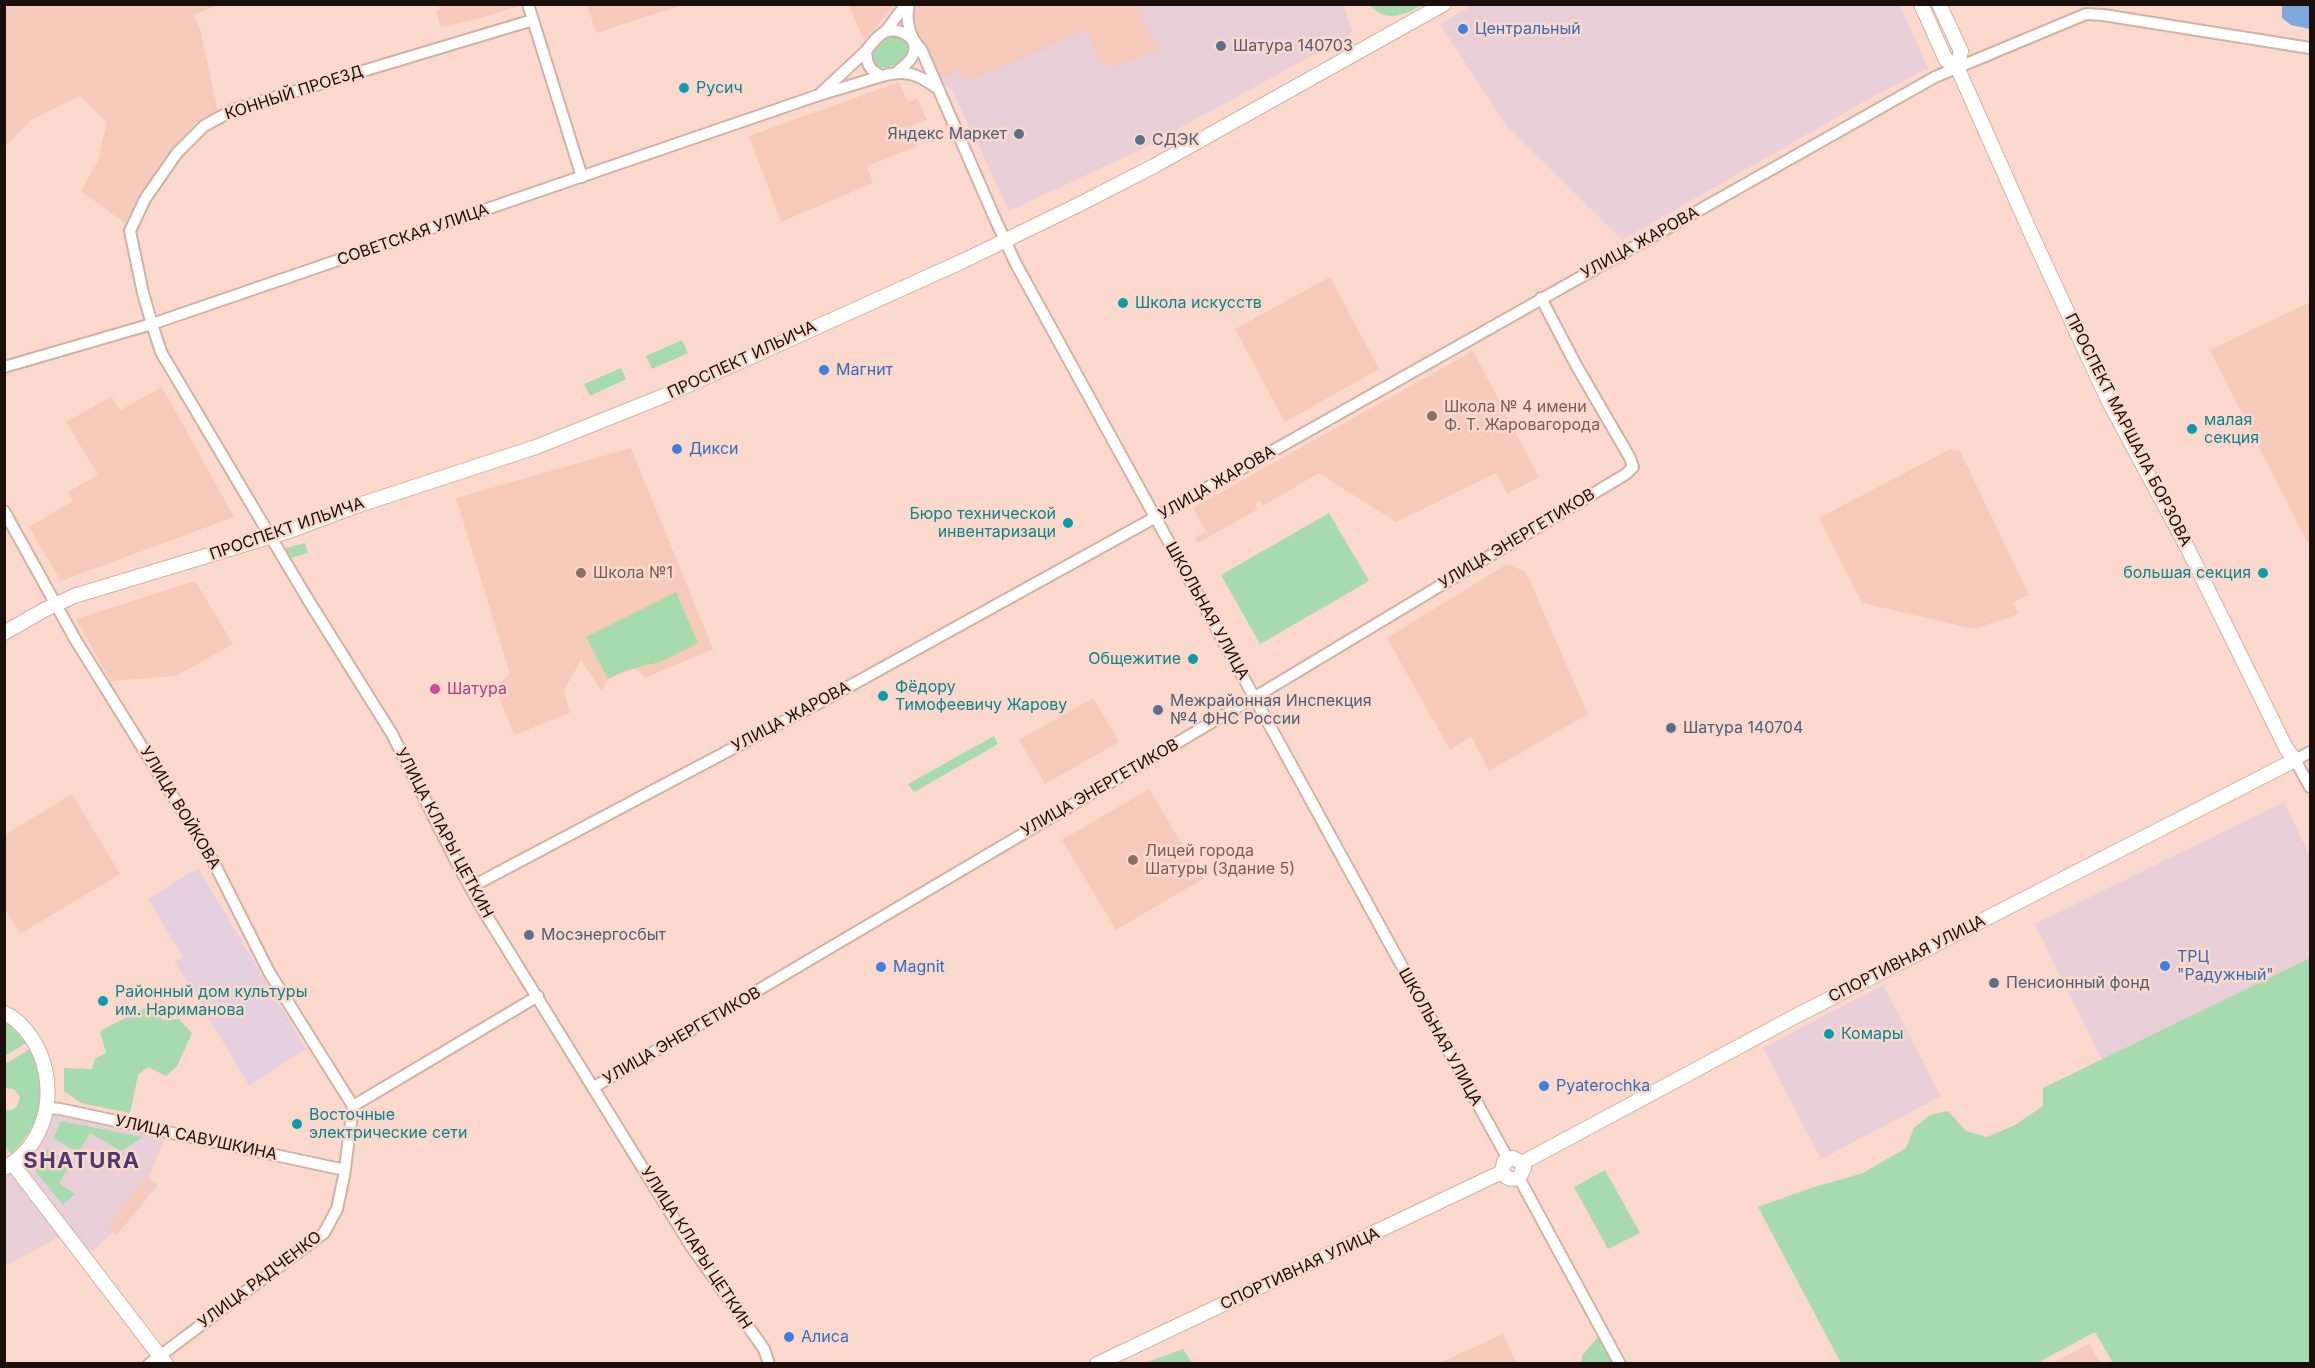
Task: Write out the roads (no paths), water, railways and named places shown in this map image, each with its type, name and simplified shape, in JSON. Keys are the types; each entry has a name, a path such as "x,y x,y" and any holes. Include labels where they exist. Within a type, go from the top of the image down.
{"street":[{"path":"528,4 582,177"},
{"path":"907,4 915,51 908,64 897,72 882,76 872,71 867,64 866,51 877,37 886,31 907,4"},
{"name":"ПРОСПЕКТ ИЛЬИЧА","path":"4,633 74,596 271,537 356,506 536,447 636,407 1005,241 1154,166 1444,4"},
{"name":"ПРОСПЕКТ МАРШАЛА БОРЗОВА","path":"1921,4 1946,60 1957,67 2109,402 2187,547 2286,748 2310,788"},
{"name":"ПРОСПЕКТ МАРШАЛА БОРЗОВА","path":"1939,4 1961,51 1957,67"},
{"name":"УЛИЦА ЖАРОВА","path":"471,887 828,698 1155,518 1935,77 2086,14 2310,48"},
{"name":"КОННЫЙ ПРОЕЗД","path":"152,324 130,231 145,199 177,153 204,126 233,110 533,20"},
{"path":"886,31 904,32 912,39"},
{"name":"ШКОЛЬНАЯ УЛИЦА","path":"912,39 921,49 1005,241 1508,1159"},
{"name":"СОВЕТСКАЯ УЛИЦА","path":"819,95 866,51"},
{"path":"897,72 924,79 937,88"},
{"name":"СОВЕТСКАЯ УЛИЦА","path":"4,367 152,324 819,95 882,76"},
{"name":"УЛИЦА ЭНЕРГЕТИКОВ","path":"594,1087 1256,697 1626,474 1633,466 1542,298"},
{"name":"УЛИЦА КЛАРЫ ЦЕТКИН","path":"152,324 161,352 392,734 471,887 691,1245 764,1349 769,1364"},
{"name":"УЛИЦА ВОЙКОВА","path":"4,511 75,639 213,861 269,972 353,1106"},
{"path":"2295,760 2310,752"},
{"name":"СПОРТИВНАЯ УЛИЦА","path":"1522,1163 1794,1017 2295,760"},
{"path":"353,1106 538,996"},
{"path":"4,1013 23,1025 45,1062 50,1087 48,1108 34,1139 8,1165 158,1361"},
{"name":"УЛИЦА РАДЧЕНКО","path":"158,1361 324,1233 337,1209 345,1170 353,1106"},
{"name":"УЛИЦА САВУШКИНА","path":"48,1108 345,1170"},
{"path":"1508,1159 1518,1159 1522,1163 1524,1168 1519,1178 1512,1180 1506,1178 1502,1172 1504,1162 1508,1159"},
{"name":"СПОРТИВНАЯ УЛИЦА","path":"1097,1364 1502,1172"},
{"path":"1519,1178 1620,1364"}],"water":[{"path":"2282,5 2310,5 2310,29 2291,25 2282,18"}],"place":[{"name":"Центральный","path":"1463,29"},
{"name":"Шатура 140703","path":"1221,46"},
{"name":"Русич","path":"684,88"},
{"name":"Яндекс Маркет","path":"1019,134"},
{"name":"СДЭК","path":"1140,140"},
{"name":"Школа искусств","path":"1123,303"},
{"name":"Магнит","path":"824,370"},
{"name":"Школа № 4 имени Ф. Т. Жаровагорода","path":"1432,416"},
{"name":"малая секция","path":"2192,429"},
{"name":"Дикси","path":"677,449"},
{"name":"Бюро технической инвентаризаци","path":"1068,523"},
{"name":"Школа №1","path":"581,573"},
{"name":"большая секция","path":"2263,573"},
{"name":"Общежитие","path":"1193,659"},
{"name":"Шатура","path":"435,689"},
{"name":"Фёдору Тимофеевичу Жарову","path":"883,696"},
{"name":"Межрайонная Инспекция №4 ФНС России","path":"1158,710"},
{"name":"Шатура 140704","path":"1671,728"},
{"name":"Лицей города Шатуры (Здание 5)","path":"1133,860"},
{"name":"Мосэнергосбыт","path":"529,935"},
{"name":"ТРЦ \"Радужный\"","path":"2165,966"},
{"name":"Magnit","path":"881,967"},
{"name":"Пенсионный фонд","path":"1994,983"},
{"name":"Районный дом культуры им. Нариманова","path":"103,1001"},
{"name":"Комары","path":"1829,1034"},
{"name":"Pyaterochka","path":"1544,1086"},
{"name":"Восточные электрические сети","path":"297,1124"},
{"name":"Алиса","path":"789,1337"}],"district":[{"name":"SHATURA","path":"82,1161"}]}
